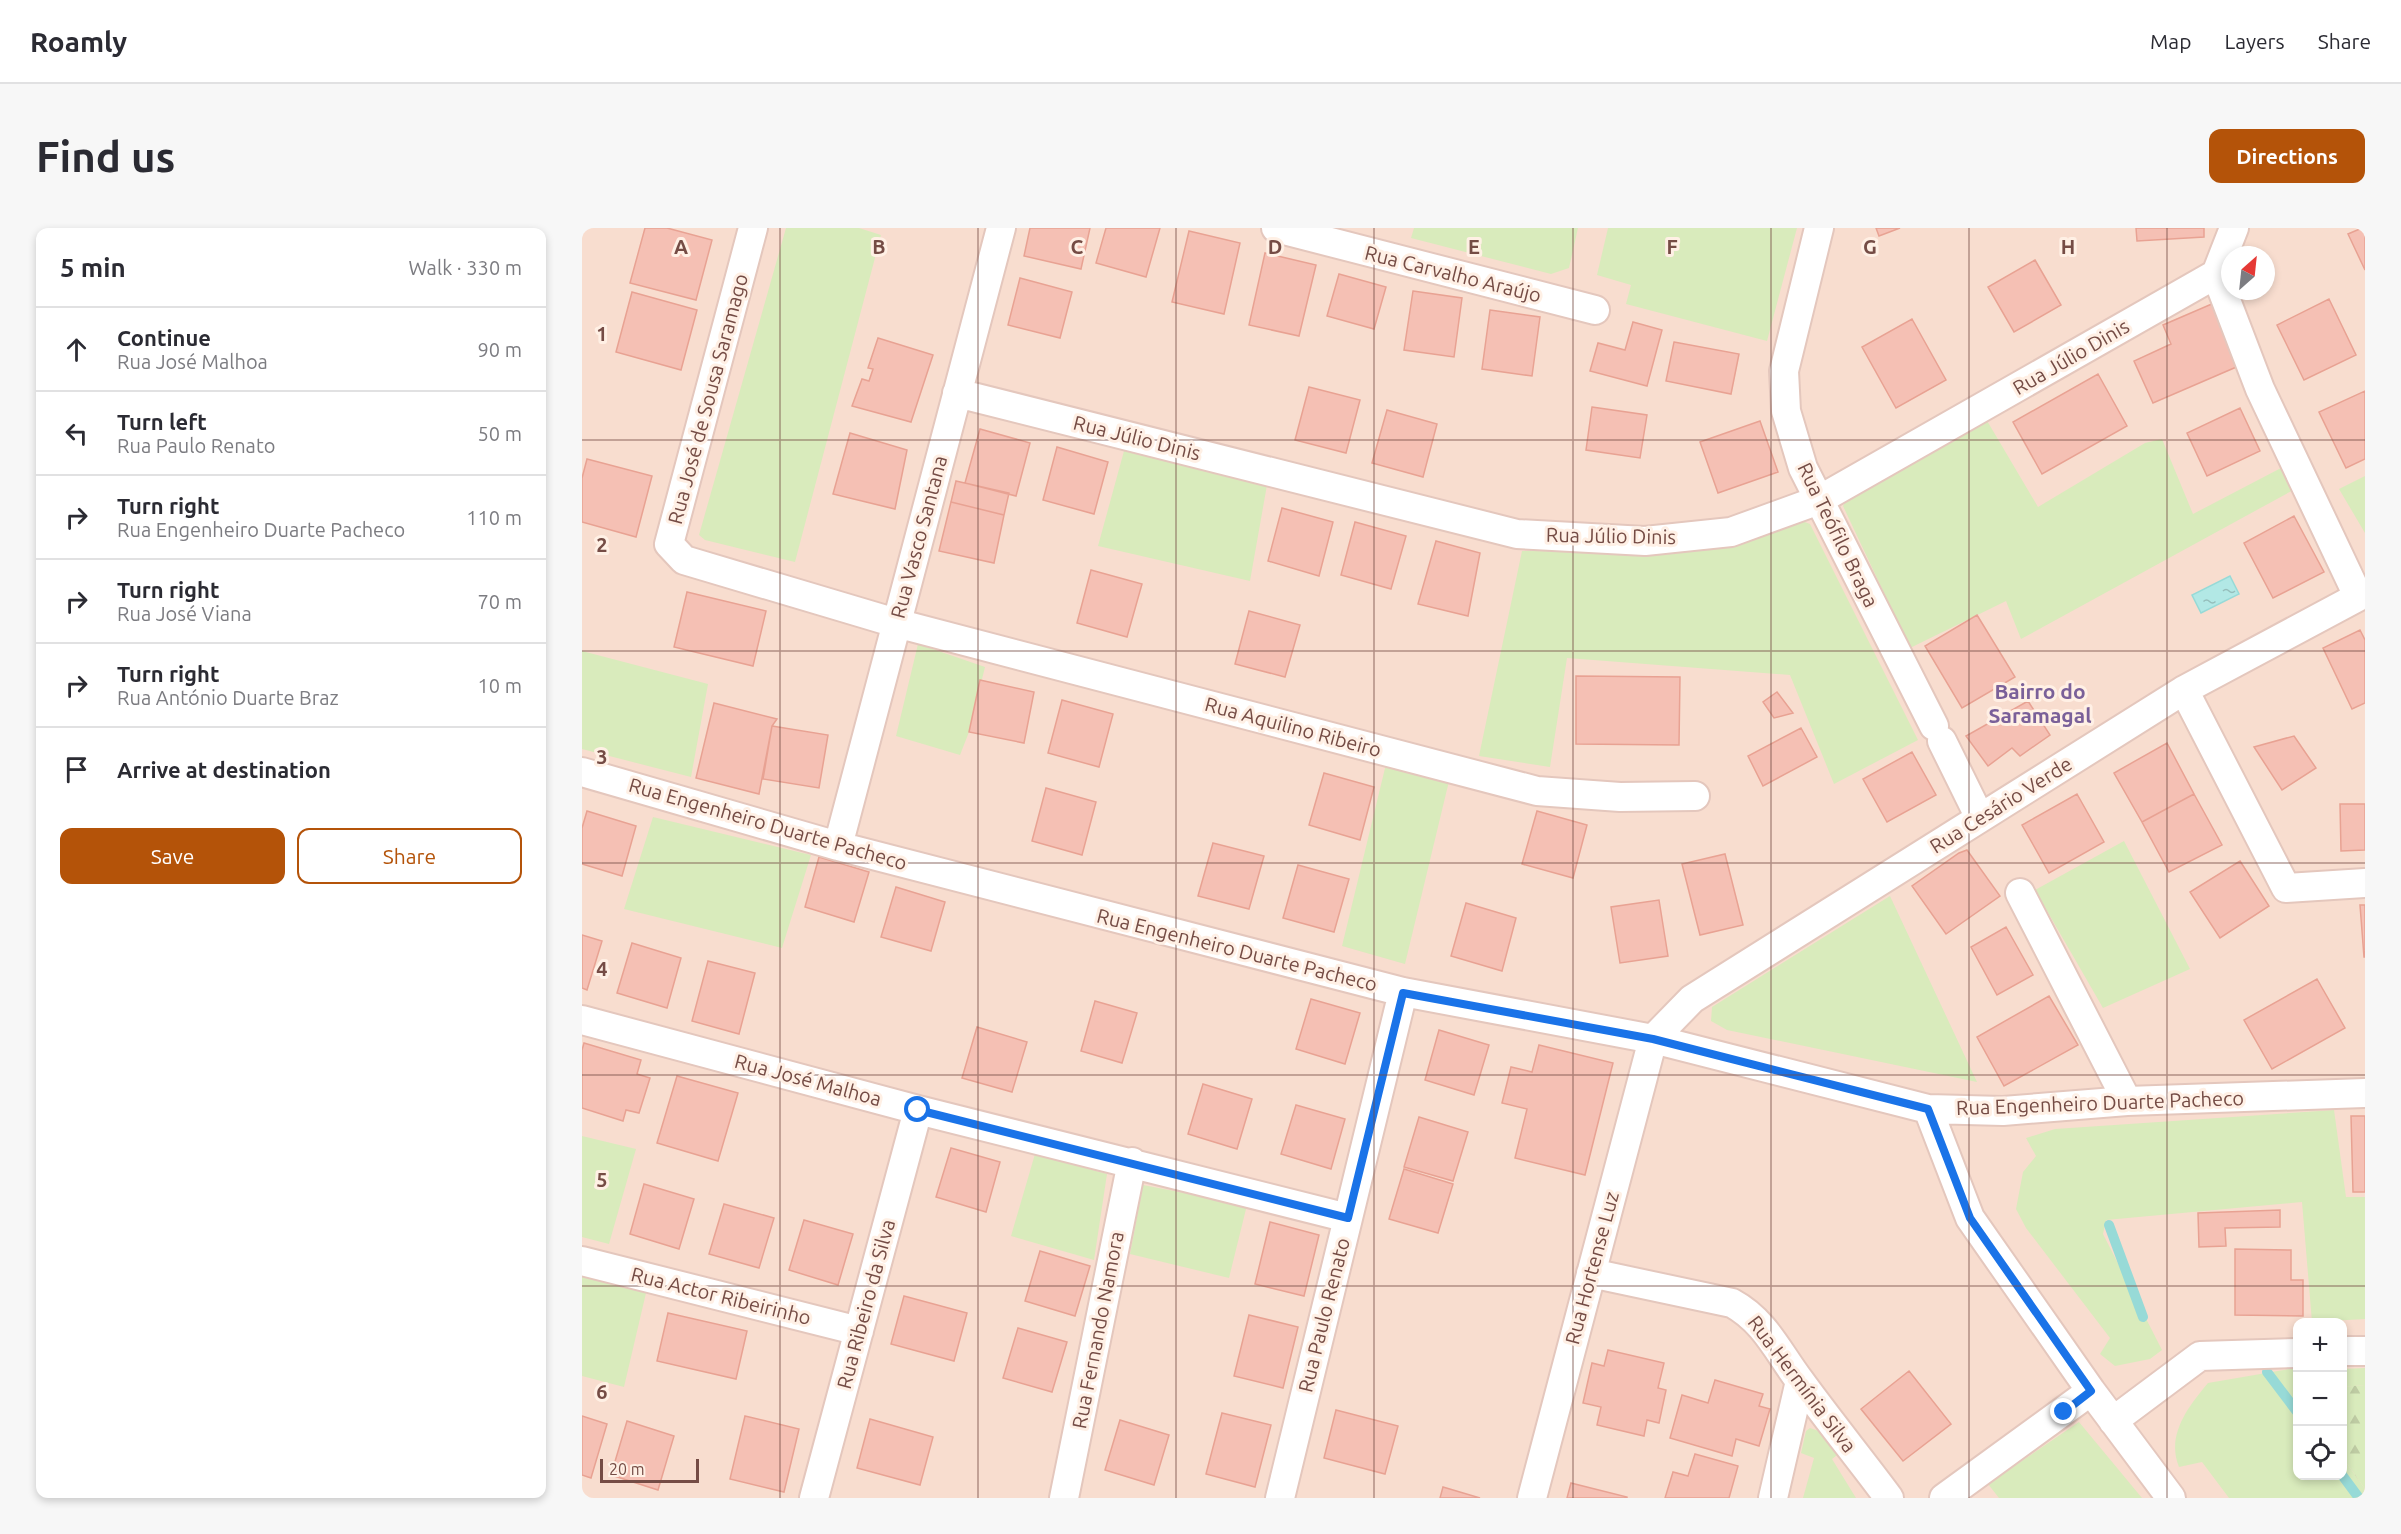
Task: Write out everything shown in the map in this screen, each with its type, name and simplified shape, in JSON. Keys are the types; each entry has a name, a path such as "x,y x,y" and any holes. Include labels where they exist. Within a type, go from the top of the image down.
{"street":[{"name":"Rua José de Sousa Saramago","path":"753,228 669,544 684,560 897,623"},
{"name":"Rua Vasco Santana","path":"838,846 1001,228"},
{"name":"Rua Carvalho Araújo","path":"1276,228 1595,310"},
{"name":"Rua Teófilo Braga","path":"1819,228 1784,371 1786,411 1803,468 1980,818"},
{"path":"2234,228 2216,274 2260,389 2361,594"},
{"name":"Rua Júlio Dinis","path":"957,393 1517,534 1645,540 1731,532 1819,500 2216,274"},
{"name":"Rua Cesário Verde","path":"1653,1039 1692,999 2184,690 2361,594"},
{"name":"Rua Aquilino Ribeiro","path":"897,623 1537,791 1620,797 1695,796"},
{"path":"2184,690 2286,888 2365,883"},
{"name":"Rua Engenheiro Duarte Pacheco","path":"582,772 838,846 1403,993 1653,1039 1928,1109 2003,1111 2127,1101 2365,1093"},
{"path":"2020,894 2127,1101"},
{"name":"Rua Paulo Renato","path":"1280,1498 1403,993"},
{"name":"Rua José Malhoa","path":"582,1020 918,1110 1348,1218"},
{"name":"Rua Hortense Luz","path":"1532,1498 1653,1039"},
{"path":"1928,1109 1970,1218 2091,1391 2171,1498"},
{"name":"Rua Ribeiro da Silva","path":"814,1498 918,1110"},
{"name":"Rua Fernando Namora","path":"1064,1498 1131,1162"},
{"name":"Rua Actor Ribeirinho","path":"582,1261 859,1331"},
{"name":"Rua Hermínia Silva","path":"1591,1272 1731,1303 1757,1319 1889,1498"},
{"path":"2347,1351 2365,1351"},
{"path":"2113,1421 2200,1356 2293,1353"},
{"path":"1773,1498 1800,1380"},
{"path":"1944,1498 2091,1391"}],"shaded area":[{"path":"582,228 2365,228 2365,1498 582,1498"}],"green space":[{"path":"786,228 859,228 881,235 795,562 705,540 699,535"},
{"path":"1414,228 1578,228 1569,268 1551,274 1411,238"},
{"path":"1608,228 1797,228 1767,341 1626,304 1631,285 1597,275"},
{"path":"1986,419 2038,507 2145,443 2162,439 2193,514 2281,468 2297,488 2021,639 2006,601 1910,648 1843,506 1847,499"},
{"path":"1124,451 1267,485 1250,581 1098,546"},
{"path":"2365,476 2365,533 2339,489"},
{"path":"1794,518 1810,524 1918,740 1834,784 1790,675 1567,658 1550,767 1479,756 1522,551 1682,552"},
{"path":"918,644 985,667 969,732 960,755 896,736"},
{"path":"582,651 708,684 691,777 582,749"},
{"path":"1386,764 1450,777 1405,964 1342,946"},
{"path":"653,817 811,855 782,948 624,909"},
{"path":"2124,841 2190,969 2103,1008 2035,890"},
{"path":"1890,896 1977,1082 1727,1030 1711,1021 1712,1007"},
{"path":"2334,1110 2346,1197 2365,1197 2365,1319 2312,1318 2302,1202 2106,1220 2103,1234 2162,1350 2150,1359 2115,1366 2100,1354 2110,1338 2026,1228 2016,1209 2023,1172 2036,1156 2026,1138 2055,1129"},
{"path":"582,1136 636,1149 609,1244 582,1237"},
{"path":"1035,1154 1107,1174 1094,1260 1011,1236"},
{"path":"1143,1185 1247,1205 1229,1278 1130,1254"},
{"path":"582,1276 646,1293 624,1387 582,1376"},
{"path":"2365,1368 2365,1385 2347,1387 2347,1369"},
{"path":"2293,1369 2293,1480 2347,1480 2347,1464 2365,1489 2365,1498 2229,1498 2202,1462 2179,1467 2175,1444 2177,1433 2193,1402 2208,1383"},
{"path":"2365,1385 2365,1489 2347,1464 2347,1387"},
{"path":"2079,1422 2142,1498 1999,1498 1988,1484"},
{"path":"1810,1428 1822,1432 1841,1452 1832,1459 1856,1498 1803,1498 1814,1458 1801,1453 1806,1431"}],"water":[{"path":"2230,576 2239,594 2201,613 2192,595"}],"building":[{"path":"645,228 667,228 712,240 696,300 630,283"},
{"path":"1030,228 1090,228 1081,269 1024,256"},
{"path":"1106,228 1160,228 1146,277 1096,263"},
{"path":"1876,228 1900,228 1879,236"},
{"path":"2136,228 2204,228 2204,237 2137,241"},
{"path":"2365,228 2365,270 2348,234"},
{"path":"1189,231 1240,243 1224,314 1172,302"},
{"path":"1265,253 1316,265 1299,336 1249,325"},
{"path":"2035,260 2061,305 2014,332 1988,287"},
{"path":"1339,274 1386,287 1374,329 1327,316"},
{"path":"1020,278 1072,292 1060,338 1008,325"},
{"path":"1413,291 1462,298 1454,357 1404,350"},
{"path":"632,292 697,310 681,370 616,352"},
{"path":"2329,299 2356,355 2304,380 2277,325"},
{"path":"2214,303 2241,365 2153,403 2134,361 2171,344 2163,325"},
{"path":"1490,310 1540,317 1532,376 1482,369"},
{"path":"1912,319 1946,380 1896,408 1862,347"},
{"path":"1633,322 1662,330 1647,386 1590,371 1598,343 1625,350"},
{"path":"878,338 933,355 911,422 852,406 862,379 869,381 873,369 868,368"},
{"path":"1674,342 1739,354 1731,394 1666,381"},
{"path":"2098,374 2127,426 2042,474 2013,422"},
{"path":"1309,387 1360,400 1346,453 1295,440"},
{"path":"2365,391 2365,459 2346,468 2319,412"},
{"path":"1592,407 1647,415 1640,458 1586,450"},
{"path":"2240,408 2260,451 2207,476 2187,433"},
{"path":"1387,410 1437,424 1423,477 1372,463"},
{"path":"1760,421 1778,472 1718,493 1700,442"},
{"path":"980,429 1030,443 1016,496 965,483"},
{"path":"850,433 907,450 895,509 833,494"},
{"path":"1057,447 1108,462 1094,514 1043,500"},
{"path":"587,459 652,476 636,537 582,522 582,478"},
{"path":"956,481 1009,493 1004,515 951,502"},
{"path":"951,502 1004,515 994,563 939,551"},
{"path":"1282,508 1333,522 1319,576 1268,561"},
{"path":"2294,516 2324,572 2273,598 2244,543"},
{"path":"1355,522 1406,536 1391,589 1341,575"},
{"path":"1436,541 1480,553 1468,616 1418,604"},
{"path":"1091,570 1142,584 1127,637 1077,623"},
{"path":"687,592 766,611 753,666 674,647"},
{"path":"1249,611 1300,625 1285,677 1235,664"},
{"path":"1977,615 2015,677 1962,708 1925,646"},
{"path":"2360,630 2365,640 2365,703 2352,709 2323,648"},
{"path":"1576,676 1680,677 1679,745 1576,744"},
{"path":"980,680 1034,692 1024,743 969,732"},
{"path":"1777,692 1793,713 1774,718 1763,702"},
{"path":"1062,700 1113,714 1099,767 1048,753"},
{"path":"2028,701 2050,735 2020,756 2012,748 1988,766 1966,736"},
{"path":"714,703 777,719 772,726 759,794 696,778"},
{"path":"772,726 828,735 819,788 763,779"},
{"path":"1801,728 1817,757 1763,786 1748,756"},
{"path":"2294,736 2316,768 2282,790 2254,747"},
{"path":"2167,743 2194,794 2142,822 2114,773"},
{"path":"1912,752 1936,795 1887,822 1863,779"},
{"path":"1324,773 1374,787 1360,840 1309,825"},
{"path":"1046,788 1096,802 1082,855 1032,841"},
{"path":"2077,794 2104,842 2049,873 2022,825"},
{"path":"2194,794 2222,845 2169,872 2142,822"},
{"path":"2340,804 2365,804 2365,850 2341,851"},
{"path":"587,811 636,826 622,876 582,864 582,828"},
{"path":"1537,811 1587,825 1573,878 1522,864"},
{"path":"1213,843 1264,856 1249,909 1198,896"},
{"path":"1967,850 2000,896 1946,934 1912,886 1959,853"},
{"path":"1725,854 1743,925 1700,935 1682,864"},
{"path":"819,857 869,872 854,922 805,907"},
{"path":"2240,861 2269,906 2220,938 2190,892"},
{"path":"1298,865 1349,879 1334,932 1283,918"},
{"path":"896,887 945,902 931,951 881,937"},
{"path":"1659,900 1668,956 1620,963 1611,907"},
{"path":"1466,903 1516,918 1502,971 1451,956"},
{"path":"2360,905 2365,905 2365,957 2364,957"},
{"path":"2006,927 2033,975 1997,995 1971,947"},
{"path":"582,935 602,941 587,990 582,988"},
{"path":"632,943 681,958 667,1008 617,993"},
{"path":"708,961 755,973 739,1034 692,1021"},
{"path":"2317,979 2345,1028 2272,1069 2244,1020"},
{"path":"2049,996 2078,1045 2004,1086 1977,1037"},
{"path":"1311,999 1360,1013 1345,1064 1296,1049"},
{"path":"1095,1001 1137,1013 1122,1063 1081,1051"},
{"path":"977,1027 1027,1042 1012,1092 962,1078"},
{"path":"1439,1030 1489,1045 1474,1095 1425,1080"},
{"path":"584,1043 641,1060 637,1074 650,1078 639,1113 626,1110 623,1121 582,1108"},
{"path":"1539,1045 1613,1063 1585,1175 1515,1158 1527,1109 1502,1103 1511,1067 1532,1072"},
{"path":"677,1076 738,1093 718,1161 657,1143"},
{"path":"1203,1084 1252,1099 1237,1149 1188,1134"},
{"path":"1296,1105 1345,1119 1331,1169 1281,1154"},
{"path":"2351,1116 2365,1116 2365,1192 2353,1192"},
{"path":"1419,1117 1468,1132 1453,1181 1404,1167"},
{"path":"951,1148 1000,1162 986,1212 936,1197"},
{"path":"1404,1169 1453,1184 1438,1233 1389,1219"},
{"path":"644,1184 694,1199 679,1249 630,1234"},
{"path":"724,1204 774,1218 759,1268 709,1254"},
{"path":"2280,1210 2280,1227 2225,1228 2226,1246 2199,1247 2198,1213"},
{"path":"804,1220 853,1234 838,1285 789,1270"},
{"path":"1270,1222 1319,1235 1304,1296 1255,1284"},
{"path":"2235,1249 2291,1250 2291,1280 2303,1280 2303,1316 2235,1315"},
{"path":"1040,1251 1090,1266 1075,1316 1025,1301"},
{"path":"904,1296 967,1313 954,1361 891,1344"},
{"path":"668,1313 747,1331 736,1379 657,1361"},
{"path":"1249,1315 1298,1327 1283,1388 1234,1376"},
{"path":"1018,1328 1067,1342 1052,1392 1003,1378"},
{"path":"1608,1350 1664,1363 1658,1388 1666,1390 1659,1423 1647,1420 1644,1436 1597,1425 1601,1407 1583,1403 1592,1363 1604,1366"},
{"path":"1909,1371 1951,1424 1903,1461 1861,1409"},
{"path":"1715,1380 1763,1394 1759,1406 1770,1409 1759,1446 1736,1439 1732,1456 1670,1438 1682,1395 1708,1403"},
{"path":"1336,1410 1398,1426 1385,1474 1324,1458"},
{"path":"1222,1413 1271,1425 1255,1487 1206,1474"},
{"path":"582,1416 607,1424 591,1478 582,1475"},
{"path":"745,1416 799,1429 784,1492 730,1479"},
{"path":"870,1419 933,1437 920,1485 857,1468"},
{"path":"1120,1420 1169,1435 1154,1485 1105,1470"},
{"path":"627,1421 674,1436 658,1490 611,1475"},
{"path":"1695,1454 1738,1466 1729,1498 1665,1498 1673,1472 1688,1476"},
{"path":"1571,1483 1627,1497 1627,1498 1567,1498"},
{"path":"1443,1487 1480,1498 1440,1498"}],"waterway":[{"path":"2109,1225 2143,1317"},
{"path":"2267,1372 2293,1406"},
{"path":"2346,1480 2359,1498"}],"district":[{"name":"Bairro do Saramagal","path":"2040,704"}],"route":[{"path":"918,1110 1348,1218 1403,993 1653,1039 1928,1109 1970,1218 2091,1391 2064,1412"}]}
